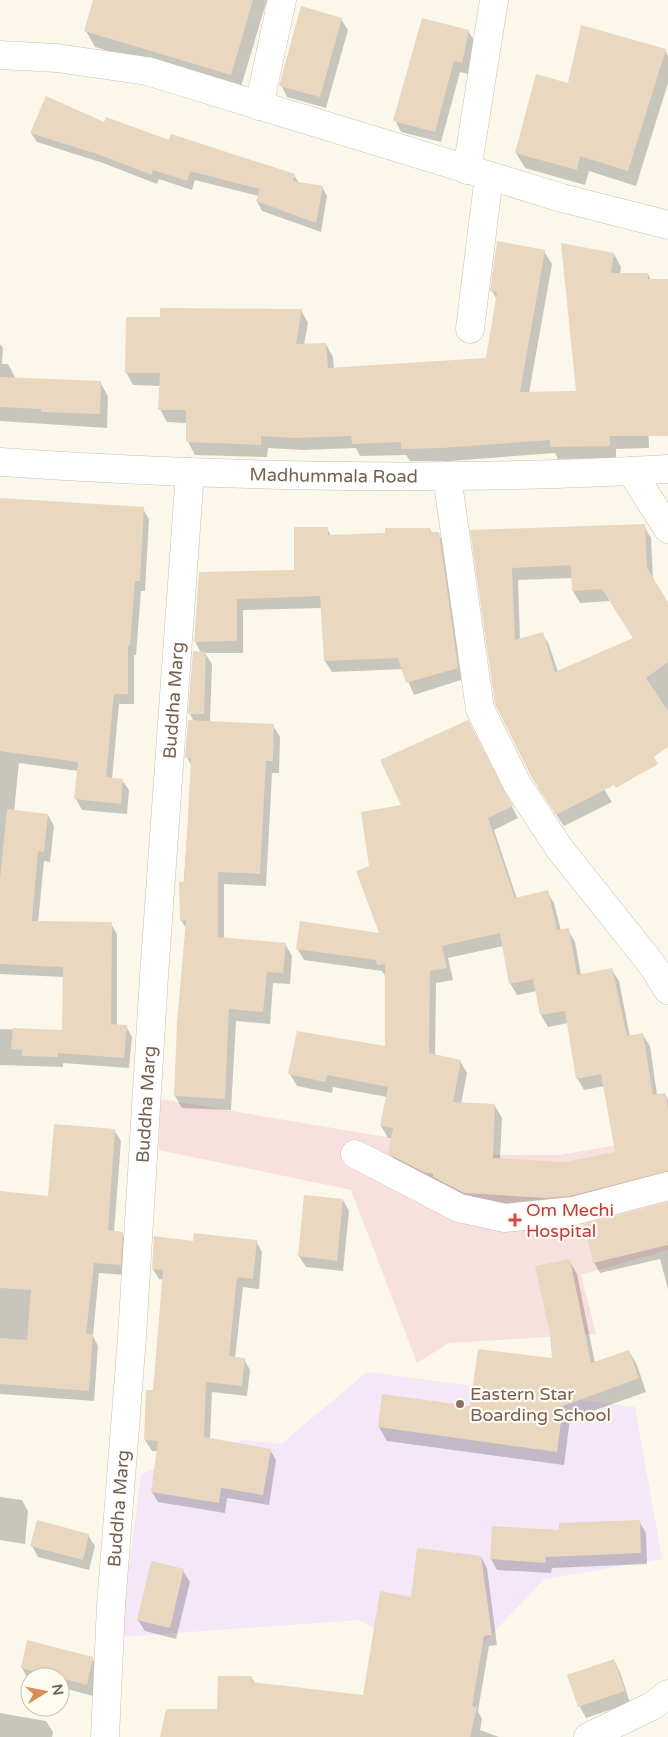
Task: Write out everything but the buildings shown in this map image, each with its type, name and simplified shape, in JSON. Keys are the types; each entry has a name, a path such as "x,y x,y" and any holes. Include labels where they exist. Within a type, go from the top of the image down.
{"street":[{"path":"259,106 282,0"},
{"path":"470,329 478,173 494,0"},
{"path":"0,55 57,58 147,71 562,198 667,222"},
{"name":"Madhummala Road","path":"0,462 128,471 447,476 668,469"},
{"path":"631,471 668,529"},
{"name":"Buddha Marg","path":"105,1737 111,1606 132,1337 154,976 190,472"},
{"path":"447,476 480,709 517,784 554,840 653,966 668,990"},
{"path":"356,1154 458,1208 505,1218 573,1211 668,1186"},
{"path":"588,1737 652,1706 668,1694"}],"shaded area":[{"name":"Om Mechi Hospital","path":"160,1099 494,1155 560,1155 668,1136 668,1250 581,1275 596,1334 449,1343 417,1363 351,1190 159,1150"},
{"path":"367,1372 635,1407 662,1559 544,1579 478,1649 434,1663 359,1620 120,1637 141,1474 244,1440 281,1444"}],"place":[{"name":"Om Mechi Hospital","path":"515,1220"},
{"name":"Eastern Star Boarding School","path":"460,1404"}]}
